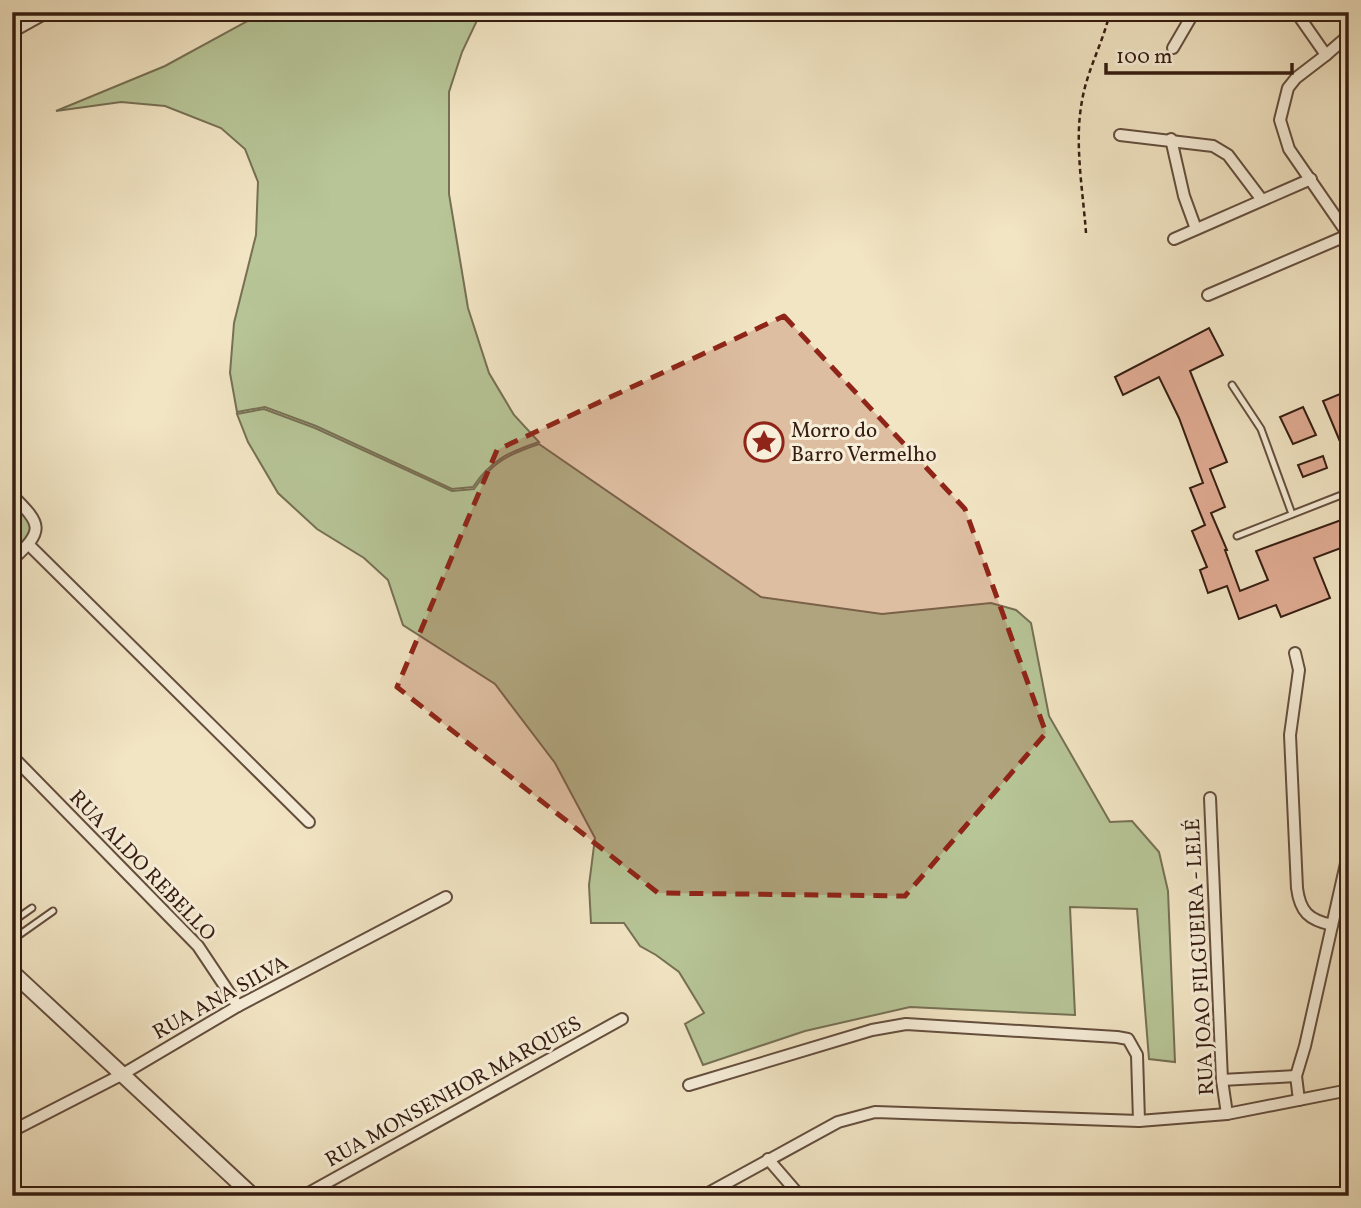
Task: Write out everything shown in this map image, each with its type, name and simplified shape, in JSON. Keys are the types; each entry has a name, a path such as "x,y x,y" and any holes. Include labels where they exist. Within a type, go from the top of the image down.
{"street":[{"path":"12,32 48,12"},
{"path":"1173,48 1194,12"},
{"path":"1296,12 1326,55"},
{"path":"1208,295 1348,235 1289,149 1280,120 1288,88 1296,78 1349,34"},
{"path":"1120,135 1206,144 1221,150 1262,200"},
{"path":"1171,139 1184,197 1196,229"},
{"path":"1174,239 1311,179"},
{"path":"12,495 33,516 35,522 35,534 29,545 12,560"},
{"path":"29,545 309,822"},
{"path":"1295,653 1299,670 1290,735 1297,888 1299,901 1308,917 1332,925"},
{"name":"RUA ALDO REBELLO","path":"12,757 190,938 238,1006"},
{"name":"RUA JOAO FILGUEIRA - LELÉ","path":"1210,798 1222,1080 1227,1114"},
{"path":"1299,1101 1296,1076 1349,850"},
{"name":"RUA ANA SILVA","path":"12,1131 123,1074 238,1006 446,897"},
{"path":"12,972 253,1196"},
{"name":"RUA MONSENHOR MARQUES","path":"303,1196 622,1019"},
{"path":"689,1085 872,1030 906,1024 1117,1037 1128,1040 1137,1055 1139,1121"},
{"path":"1222,1080 1296,1076"},
{"path":"703,1196 838,1122 875,1112 1139,1121 1227,1114 1349,1090"},
{"path":"768,1159 800,1196"}],"lane":[{"path":"1232,386 1261,429 1292,514"},
{"path":"1237,536 1349,492"},
{"path":"12,922 32,908"},
{"path":"12,940 53,911"}],"path":[{"path":"1086,233 1079,143 1081,104 1088,74 1110,12"}],"highlighted area":[{"path":"784,316 965,509 1046,733 905,896 658,893 397,687 497,450"}],"green space":[{"path":"264,12 481,12 462,52 449,92 449,194 468,308 489,373 514,415 539,442 502,458 487,470 473,487 452,489 316,426 265,407 237,412 230,373 234,323 256,235 258,182 245,149 221,128 165,106 121,102 56,111 165,66"},
{"path":"264,409 315,428 452,491 474,489 502,460 539,444 761,597 882,614 991,603 1016,610 1031,623 1049,716 1110,822 1132,821 1159,852 1168,891 1175,1062 1149,1059 1137,909 1070,907 1075,1015 910,1007 805,1031 703,1065 685,1024 704,1013 679,972 640,946 624,923 591,923 589,885 595,838 555,763 495,684 403,625 388,580 364,558 317,529 278,493 248,442 237,414"},
{"path":"12,503 29,520 31,533 12,558"}],"building":[{"path":"1209,328 1223,355 1190,371 1227,462 1210,469 1225,507 1211,513 1227,550 1240,591 1268,580 1256,551 1344,519 1349,531 1349,545 1314,558 1330,598 1281,617 1276,605 1239,619 1227,586 1208,593 1200,570 1207,567 1192,531 1205,525 1190,488 1203,483 1179,418 1159,377 1123,395 1115,377"},
{"path":"1340,394 1349,415 1349,463 1323,401"},
{"path":"1303,407 1316,435 1293,444 1280,417"},
{"path":"1323,456 1327,468 1303,477 1298,465"}],"place":[{"name":"Morro do Barro Vermelho","path":"764,442"}]}
